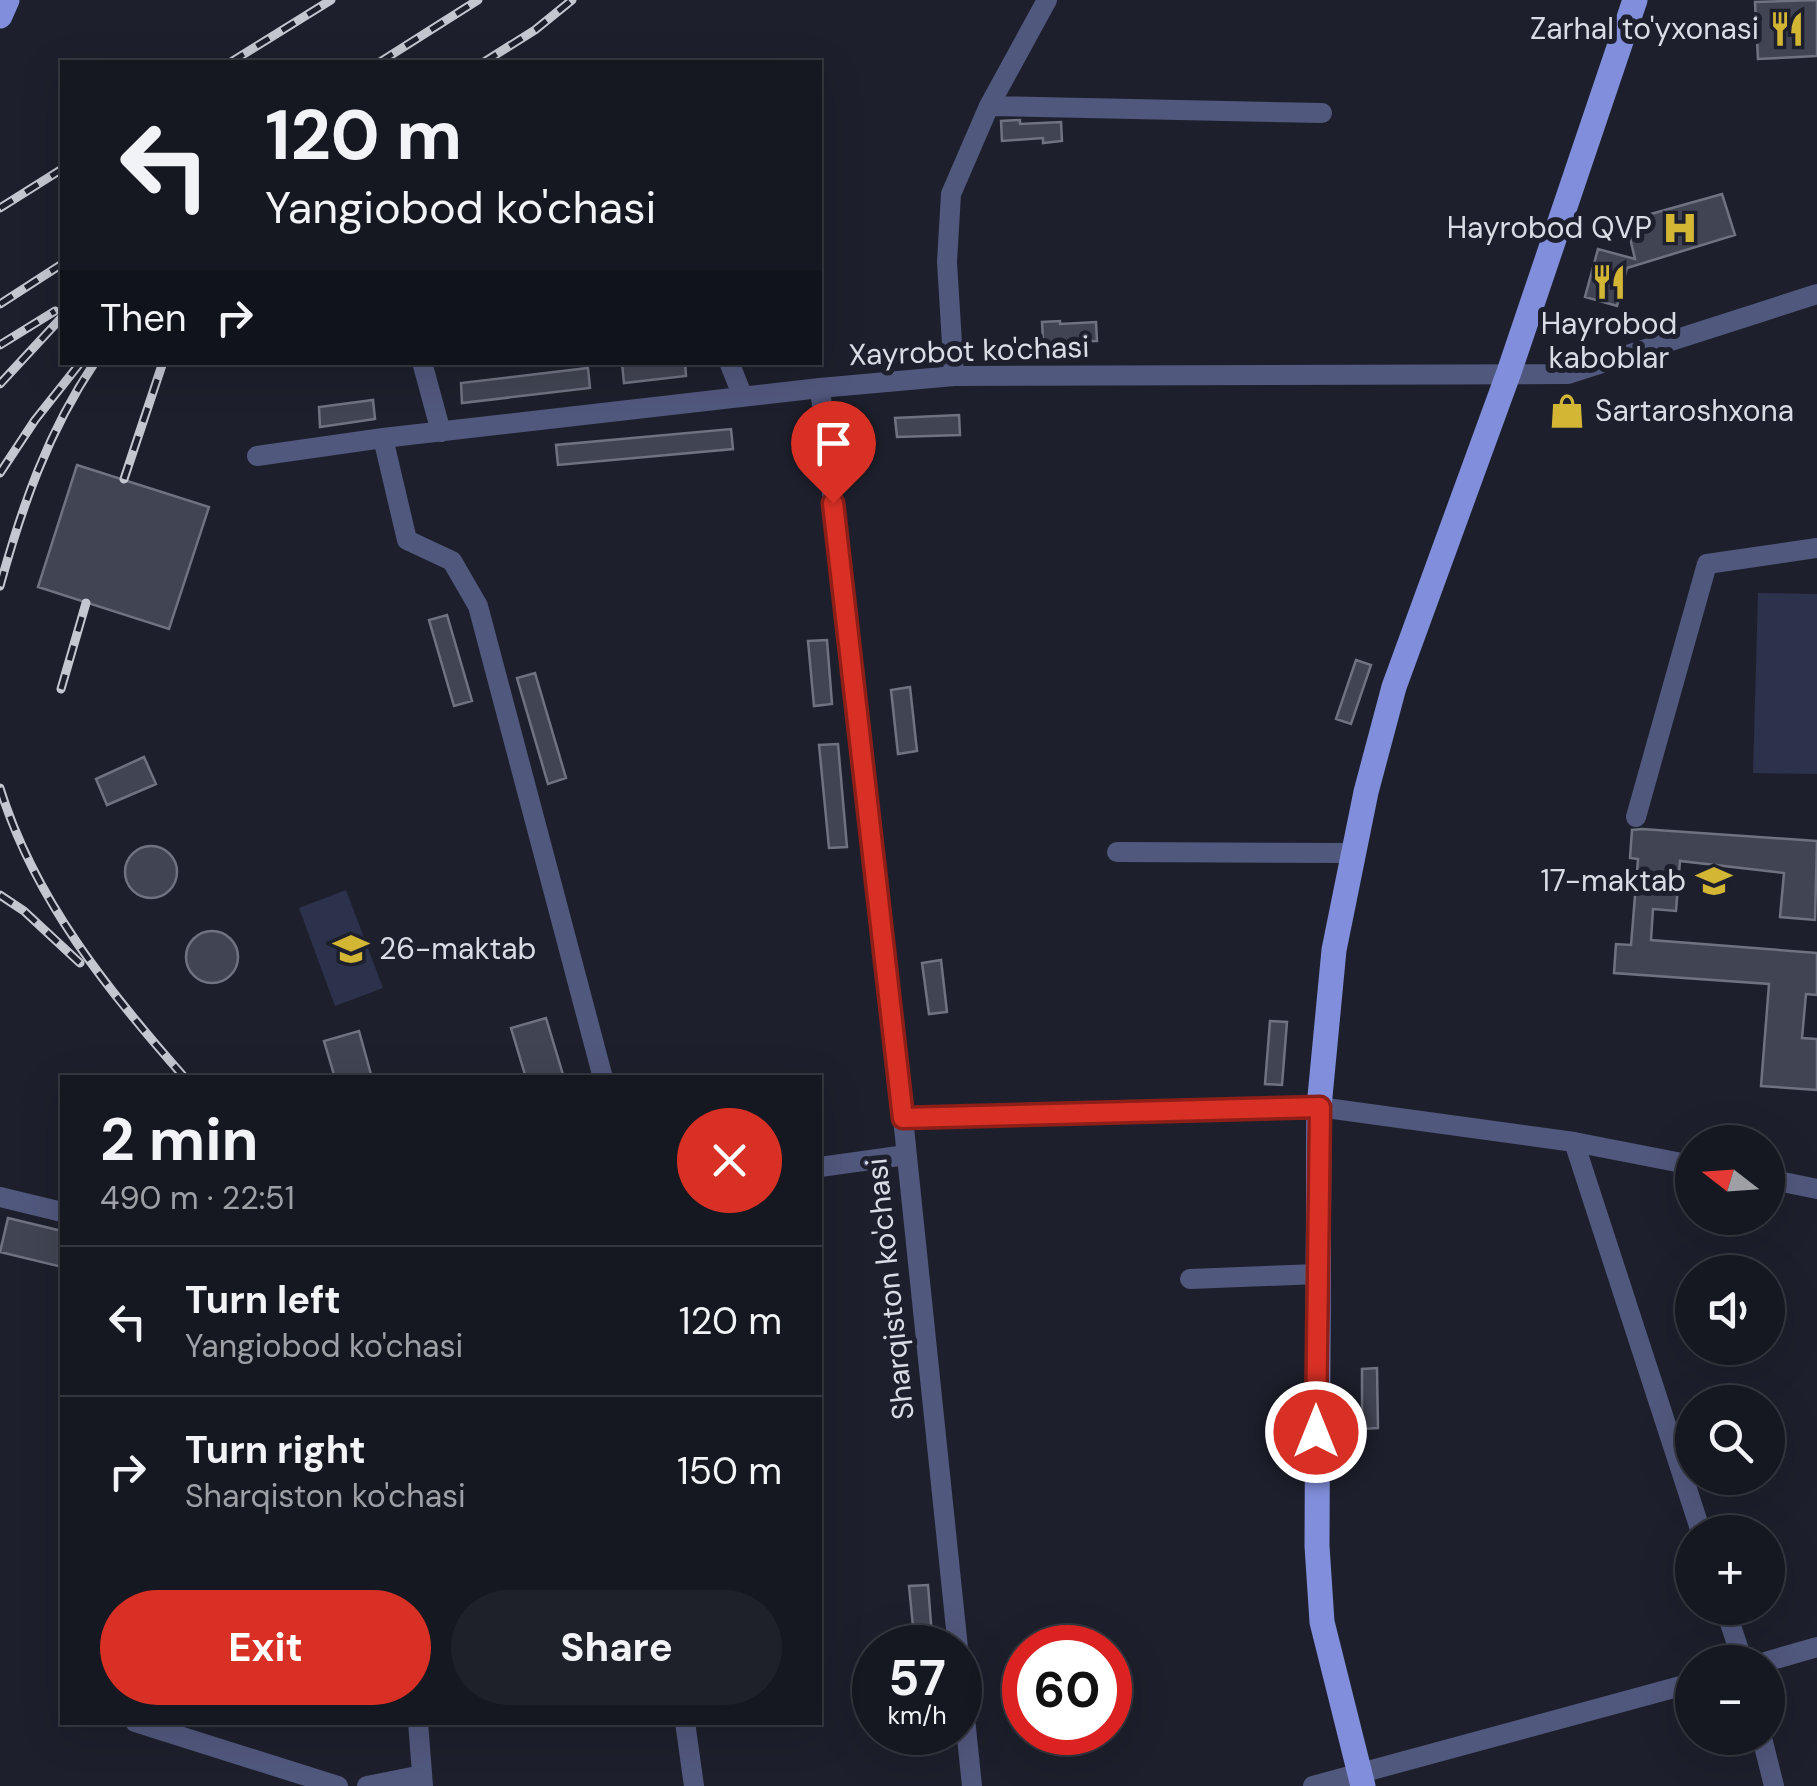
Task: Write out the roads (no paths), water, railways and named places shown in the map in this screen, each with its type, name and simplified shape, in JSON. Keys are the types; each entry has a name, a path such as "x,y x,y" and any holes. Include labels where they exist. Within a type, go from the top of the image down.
{"main road":[{"path":"0,16 7,0"},
{"path":"1361,1780 1322,1622 1316,1471 1318,1274 1320,1107 1329,985 1353,853 1394,687 1509,372 1636,0"}],"street":[{"path":"954,376 947,262 951,194 989,106 1046,0"},
{"path":"989,106 1322,113"},
{"name":"Xayrobot ko'chasi","path":"257,456 743,396 954,376 1568,374 1817,294"},
{"path":"423,365 441,432"},
{"path":"730,365 743,396"},
{"name":"Sharqiston ko'chasi","path":"820,388 956,1625"},
{"path":"383,438 406,540 452,561 478,606 601,1075"},
{"path":"1636,817 1707,564 1817,548"},
{"path":"1117,852 1353,853"},
{"path":"903,1118 1320,1107 1574,1142 1675,1161"},
{"path":"1574,1142 1695,1515"},
{"path":"822,1168 906,1155"},
{"path":"1785,1182 1817,1188"},
{"path":"0,1197 60,1212"},
{"path":"1190,1279 1318,1274"},
{"path":"1785,1656 1817,1647"},
{"path":"1313,1786 1361,1780 1675,1688"},
{"path":"145,1725 338,1786"},
{"path":"367,1786 422,1781 418,1725"},
{"path":"686,1725 694,1786"},
{"path":"969,1755 972,1786"},
{"path":"1766,1755 1774,1786"}],"railway":[{"path":"234,60 331,0"},
{"path":"383,60 478,0"},
{"path":"487,60 535,30 572,0"},
{"path":"0,208 60,170"},
{"path":"0,304 60,265"},
{"path":"0,345 55,311"},
{"path":"0,384 60,319"},
{"path":"0,473 79,365"},
{"path":"0,586 38,470 63,415 93,365"},
{"path":"124,479 162,365"},
{"path":"61,689 86,603"},
{"path":"0,788 15,829 53,906 102,978 182,1075"},
{"path":"0,895 24,911 80,963"}],"place":[{"name":"Zarhal to'yxonasi","path":"1787,29"},
{"name":"Hayrobod QVP","path":"1680,228"},
{"name":"Hayrobod kaboblar","path":"1609,282"},
{"name":"Sartaroshxona","path":"1567,411"},
{"name":"17-maktab","path":"1714,881"},
{"name":"26-maktab","path":"351,949"}]}
